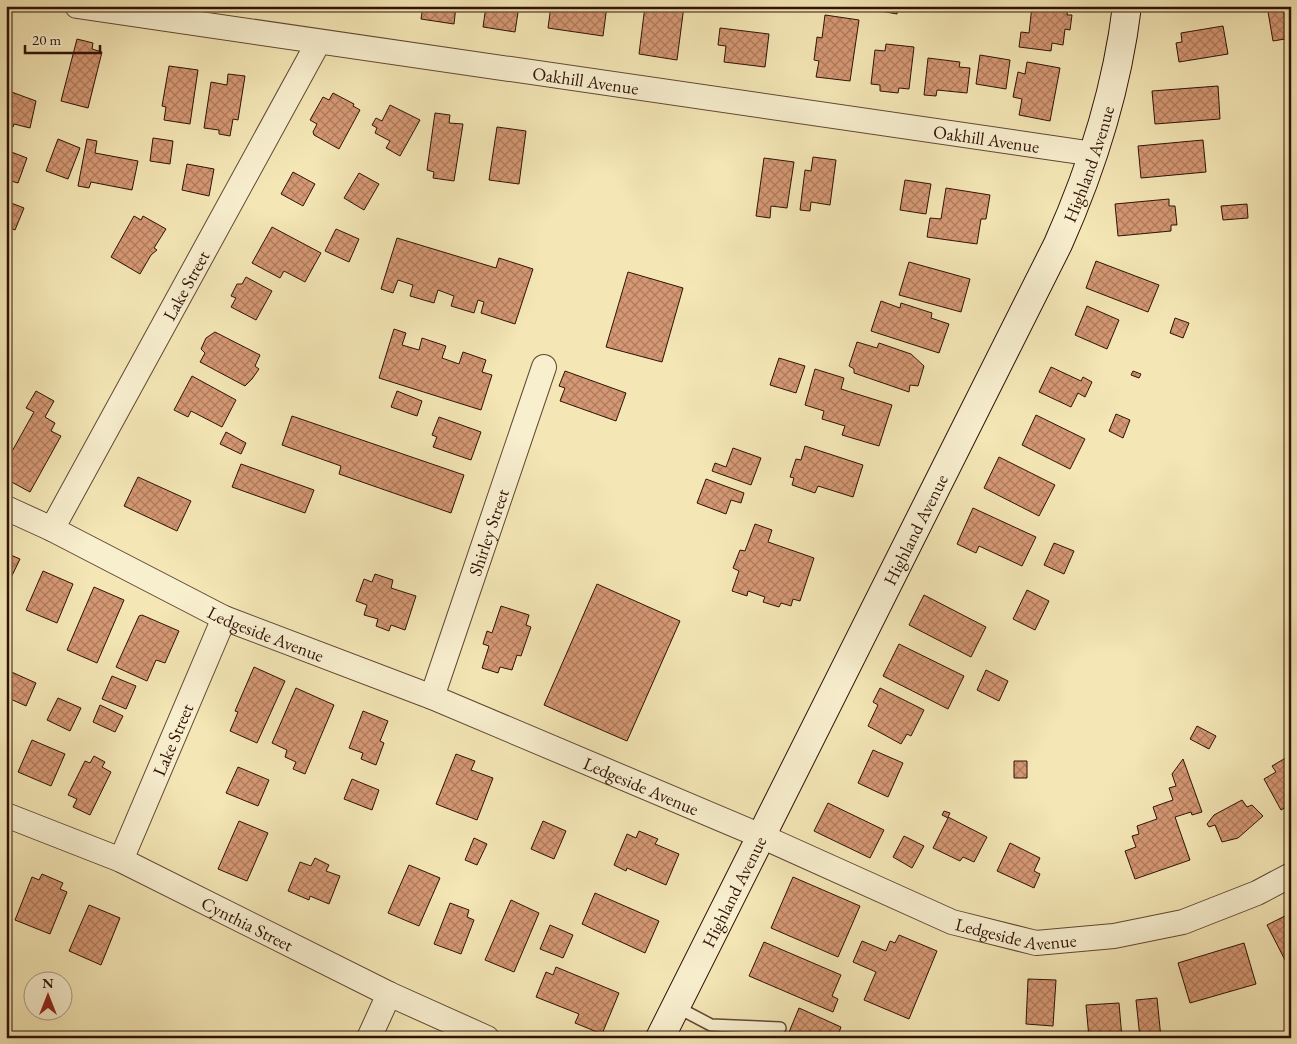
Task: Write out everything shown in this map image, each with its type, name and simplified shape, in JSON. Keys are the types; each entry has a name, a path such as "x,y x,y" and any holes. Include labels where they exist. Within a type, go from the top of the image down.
{"main road":[{"name":"Highland Avenue","path":"660,1038 1058,244 1094,154 1114,78 1126,6"}],"street":[{"name":"Oakhill Avenue","path":"77,6 318,43 1094,154"},
{"name":"Lake Street","path":"52,529 318,43"},
{"name":"Shirley Street","path":"432,697 544,367"},
{"name":"Ledgeside Avenue","path":"6,508 52,529 224,618 432,697 761,836 952,922 1036,943 1114,936 1183,922 1257,893 1291,875"},
{"name":"Lake Street","path":"121,860 224,618"},
{"name":"Cynthia Street","path":"6,815 121,860 389,994 487,1038"},
{"path":"369,1038 389,994"}],"lane":[{"path":"676,1006 710,1025 780,1028"}],"building":[{"path":"423,6 456,6 454,24 421,19"},
{"path":"486,6 519,6 515,32 483,27"},
{"path":"551,6 607,6 603,36 548,28"},
{"path":"645,6 684,6 677,60 639,54"},
{"path":"870,6 898,6 897,14 869,9"},
{"path":"1032,6 1068,6 1067,15 1072,15 1070,30 1065,29 1063,45 1052,43 1051,51 1019,47 1021,32 1029,33"},
{"path":"1267,6 1291,6 1291,38 1273,41"},
{"path":"825,15 859,20 850,81 816,77 819,61 814,60 817,37 822,38"},
{"path":"1223,26 1228,54 1179,62 1176,43 1182,42 1181,33"},
{"path":"720,28 769,34 765,67 724,62 726,46 718,45"},
{"path":"77,39 93,43 92,49 102,52 88,108 61,101"},
{"path":"886,44 914,47 909,89 899,88 898,93 880,91 880,85 871,84 875,50 885,51"},
{"path":"980,55 1010,60 1006,89 976,84"},
{"path":"928,58 960,62 959,67 970,68 967,93 937,90 936,96 924,95"},
{"path":"1027,62 1060,68 1050,121 1019,115 1022,99 1013,97 1018,72 1025,74"},
{"path":"169,66 198,70 190,124 164,120 166,107 162,106"},
{"path":"228,74 245,76 238,120 233,119 230,136 219,134 219,130 204,128 211,82 227,85"},
{"path":"1218,86 1220,119 1155,124 1152,91"},
{"path":"6,90 36,101 30,128 14,124 13,127 6,126"},
{"path":"333,93 354,104 353,106 360,110 339,149 314,135 313,132 317,124 310,120 323,97 329,100"},
{"path":"390,105 420,120 400,156 386,148 390,141 375,133 377,128 372,125 376,118 382,121"},
{"path":"435,113 450,115 449,123 463,124 454,181 433,178 434,172 427,170"},
{"path":"497,127 526,131 519,184 489,180"},
{"path":"153,138 173,141 170,164 150,161"},
{"path":"58,139 80,148 68,179 46,171"},
{"path":"87,139 97,141 95,153 138,161 132,190 91,182 89,188 78,186"},
{"path":"1203,140 1206,172 1141,178 1138,146"},
{"path":"6,150 27,158 18,183 11,181 9,187 6,186"},
{"path":"813,157 836,160 830,205 811,202 810,211 800,210 805,170 811,171"},
{"path":"764,158 794,162 787,208 771,206 770,218 756,216"},
{"path":"187,164 214,169 209,196 182,190"},
{"path":"293,172 315,184 303,206 281,194"},
{"path":"359,173 379,184 364,210 344,198"},
{"path":"905,180 931,184 926,214 900,210"},
{"path":"946,188 990,195 986,219 981,219 977,244 927,237 930,218 941,219"},
{"path":"1169,199 1169,206 1175,206 1177,225 1171,225 1171,231 1118,236 1115,204"},
{"path":"6,201 24,208 15,230 6,226"},
{"path":"1247,204 1248,218 1223,220 1221,206"},
{"path":"134,216 141,220 143,216 166,229 154,248 157,250 151,255 140,274 111,257"},
{"path":"272,227 321,253 305,282 284,271 280,278 252,263"},
{"path":"336,229 359,239 349,262 325,251"},
{"path":"397,238 496,268 499,258 533,269 515,324 481,313 484,302 478,300 474,313 451,306 454,296 438,290 434,303 410,296 413,285 398,280 393,293 381,289"},
{"path":"1096,261 1159,285 1148,312 1086,288"},
{"path":"909,262 970,279 961,312 899,295"},
{"path":"628,272 683,288 662,362 606,347"},
{"path":"246,277 272,291 256,320 231,307 236,298 231,296 237,284 242,284"},
{"path":"881,301 900,308 901,303 932,313 931,318 949,324 939,353 871,331"},
{"path":"1087,306 1119,320 1107,349 1075,335"},
{"path":"1175,318 1189,323 1183,338 1170,333"},
{"path":"394,329 406,333 402,345 419,350 422,338 446,346 442,358 459,364 463,352 486,360 482,372 492,375 481,410 379,378"},
{"path":"215,332 260,355 255,366 259,369 245,386 200,362 205,353 201,349 206,338"},
{"path":"857,342 877,348 879,343 911,354 924,366 918,386 910,385 909,392 854,373 854,369 849,366"},
{"path":"779,358 805,366 796,393 770,385"},
{"path":"1051,367 1081,381 1083,377 1092,382 1085,397 1078,393 1071,407 1039,392"},
{"path":"815,369 844,378 841,389 892,405 879,446 842,435 845,426 822,419 824,411 805,405"},
{"path":"565,371 626,393 616,421 560,401 565,388 559,386"},
{"path":"1133,371 1141,374 1139,378 1131,375"},
{"path":"192,376 236,400 222,427 191,411 188,417 174,410"},
{"path":"36,391 54,401 45,417 55,423 51,431 61,436 30,492 6,479 6,462 34,412 26,408"},
{"path":"397,391 422,401 417,416 391,407"},
{"path":"1116,414 1130,420 1123,438 1109,431"},
{"path":"1036,415 1085,439 1070,469 1022,445"},
{"path":"292,416 464,475 451,513 339,474 341,466 282,445"},
{"path":"439,417 481,432 471,460 433,447 437,437 432,435"},
{"path":"226,432 246,443 241,454 220,444"},
{"path":"805,446 863,465 853,497 818,486 815,493 792,485 794,478 790,477 796,459 801,460"},
{"path":"733,448 761,458 751,485 712,471 715,463 726,467"},
{"path":"999,457 1055,485 1039,516 984,488"},
{"path":"241,464 314,490 305,513 232,487"},
{"path":"138,477 191,501 177,531 124,506"},
{"path":"706,479 744,493 741,503 731,500 726,514 697,503"},
{"path":"973,508 1036,537 1022,566 979,546 976,553 957,544"},
{"path":"755,524 772,530 768,542 814,558 800,601 793,599 791,606 781,603 779,607 763,602 765,597 748,591 747,596 732,591 739,571 733,568 740,550 745,551"},
{"path":"1054,543 1074,551 1064,574 1044,565"},
{"path":"6,553 20,559 6,588"},
{"path":"43,571 73,584 57,623 26,610"},
{"path":"375,574 393,580 391,588 416,596 405,630 391,625 389,631 376,626 378,619 364,615 367,605 356,601 364,579 372,582"},
{"path":"597,584 680,621 627,741 544,705"},
{"path":"94,587 124,600 97,663 67,650"},
{"path":"1027,590 1049,601 1035,630 1013,619"},
{"path":"924,595 986,627 971,657 909,625"},
{"path":"501,606 529,615 526,625 531,627 521,656 517,655 512,670 500,667 498,673 482,668 489,646 483,644 487,631 492,633"},
{"path":"142,615 179,631 165,663 156,660 147,681 116,667 139,616"},
{"path":"899,644 964,676 948,709 883,676"},
{"path":"254,667 285,681 257,743 230,731 238,712 235,711"},
{"path":"7,670 36,683 26,706 6,697"},
{"path":"986,670 1008,681 999,701 977,690"},
{"path":"112,676 136,686 126,709 102,699"},
{"path":"296,688 334,705 305,774 293,769 296,762 285,757 287,750 272,743"},
{"path":"880,688 924,710 911,736 907,734 901,744 868,726 878,705 873,702"},
{"path":"58,698 81,708 70,731 47,720"},
{"path":"100,705 123,716 115,732 93,722"},
{"path":"363,711 388,721 380,741 384,743 376,765 361,759 363,753 349,748"},
{"path":"1197,726 1216,736 1209,749 1190,739"},
{"path":"32,740 65,754 51,786 18,772"},
{"path":"873,750 903,763 888,797 858,783"},
{"path":"456,754 475,761 471,770 493,778 477,820 436,804"},
{"path":"94,756 105,762 102,767 111,772 90,815 73,807 77,799 68,795 85,761 90,763"},
{"path":"1289,756 1291,804 1281,810 1264,779 1276,772 1272,766"},
{"path":"1183,759 1202,812 1192,815 1191,812 1175,817 1190,860 1135,879 1125,851 1136,847 1132,836 1139,834 1137,826 1157,819 1153,807 1173,800 1169,788 1176,786 1172,774"},
{"path":"1014,761 1027,761 1027,778 1014,778"},
{"path":"238,767 269,780 258,806 226,793"},
{"path":"352,779 379,790 372,810 344,799"},
{"path":"1242,800 1247,807 1252,805 1263,816 1238,838 1222,842 1215,825 1209,827 1207,824 1214,815"},
{"path":"828,803 884,830 870,858 814,831"},
{"path":"944,811 950,813 948,817 987,837 974,862 963,857 960,861 933,848 948,818 942,815"},
{"path":"239,821 268,833 247,881 218,869"},
{"path":"543,821 566,831 554,859 531,849"},
{"path":"639,831 658,839 655,844 679,854 666,885 627,868 626,871 614,865 627,834 636,838"},
{"path":"904,836 924,846 912,868 893,857"},
{"path":"474,838 487,844 477,865 465,860"},
{"path":"1010,843 1040,858 1034,871 1040,874 1034,888 997,871"},
{"path":"315,858 329,865 326,871 340,876 329,904 310,896 309,900 288,891 300,862 311,866"},
{"path":"409,865 440,878 419,926 388,913"},
{"path":"42,874 63,883 60,889 67,892 50,934 15,920 32,877 39,880"},
{"path":"793,877 860,906 838,957 771,928"},
{"path":"595,893 659,921 645,953 582,924"},
{"path":"511,900 539,913 514,972 485,960"},
{"path":"450,903 469,910 467,917 474,920 461,954 434,944"},
{"path":"89,905 120,918 101,965 69,951"},
{"path":"1291,913 1291,957 1285,960 1267,925"},
{"path":"550,925 573,935 563,958 540,949"},
{"path":"899,935 937,951 909,1019 864,1000 876,972 853,962 862,941 886,951 890,941 895,943"},
{"path":"764,942 841,975 832,996 838,999 833,1012 749,976"},
{"path":"1244,943 1256,984 1190,1003 1178,963"},
{"path":"556,967 619,993 602,1034 575,1023 579,1014 536,997 546,972 553,975"},
{"path":"1028,979 1056,980 1053,1026 1026,1024"},
{"path":"1157,998 1161,1038 1140,1038 1136,1000"},
{"path":"1119,1003 1122,1038 1089,1038 1086,1005"},
{"path":"799,1008 841,1027 837,1038 787,1037"},
{"path":"406,1033 415,1038 403,1038"}]}
